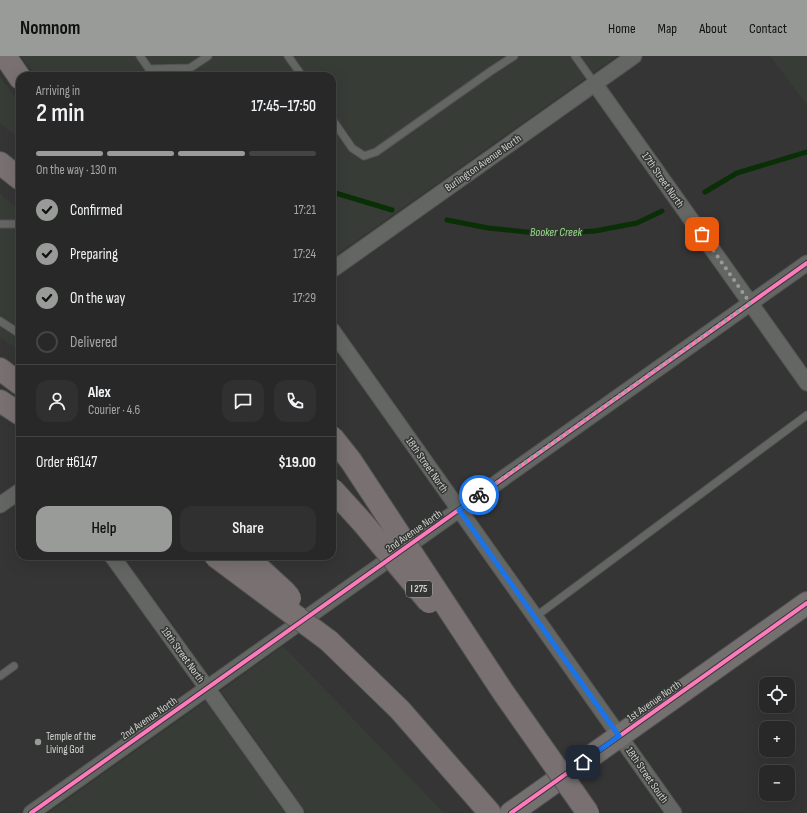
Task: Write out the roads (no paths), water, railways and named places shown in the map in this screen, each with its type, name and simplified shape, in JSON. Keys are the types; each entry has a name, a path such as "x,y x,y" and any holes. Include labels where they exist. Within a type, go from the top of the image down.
{"highway":[{"path":"5,56 16,72"},
{"path":"0,163 16,176"},
{"path":"0,369 16,381"},
{"path":"0,401 16,411"},
{"path":"336,442 351,461 503,692"},
{"name":"I 275","path":"336,493 363,522 503,692 588,813"},
{"path":"221,560 329,641"},
{"path":"250,560 284,591 329,641 400,710 490,813"}],"main road":[{"name":"1st Avenue North","path":"511,813 807,603"}],"street":[{"name":"Burlington Avenue North","path":"336,267 634,56"},
{"name":"17th Street North","path":"595,84 807,383"},
{"name":"2nd Avenue North","path":"31,813 807,263"},
{"name":"18th Street North","path":"336,336 619,736"},
{"path":"0,505 16,494"},
{"name":"19th Street North","path":"115,560 296,813"},
{"name":"18th Street South","path":"619,736 674,813"}],"lane":[{"path":"140,56 149,69 190,68 208,56"},
{"path":"288,56 299,72"},
{"path":"336,125 352,148 364,156 376,152 514,56"},
{"name":"17th Street North","path":"575,56 595,84"},
{"path":"0,224 16,224"},
{"path":"0,321 16,331"},
{"path":"535,617 807,416"},
{"path":"0,676 14,666"}],"waterway":[{"name":"Booker Creek","path":"705,192 737,173 807,152"},
{"name":"Booker Creek","path":"336,193 392,210"},
{"name":"Booker Creek","path":"447,220 488,228 545,234 595,231 637,223 662,211"}],"place":[{"name":"Temple of the Living God","path":"38,742"}]}
